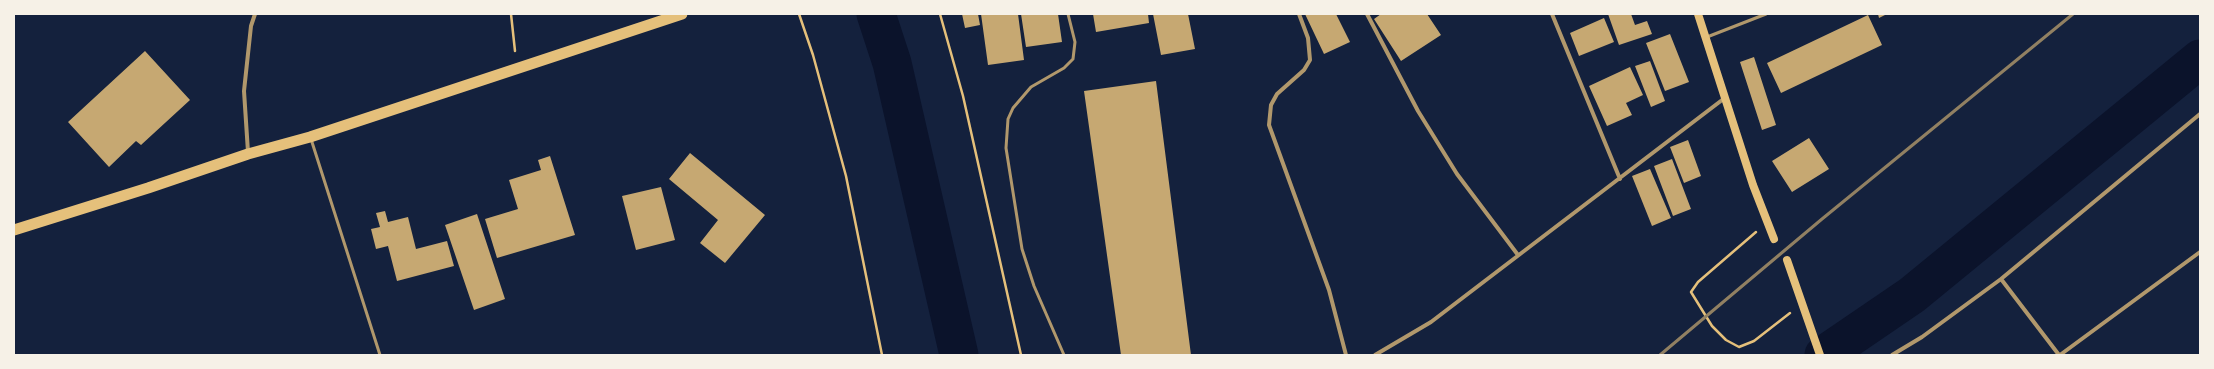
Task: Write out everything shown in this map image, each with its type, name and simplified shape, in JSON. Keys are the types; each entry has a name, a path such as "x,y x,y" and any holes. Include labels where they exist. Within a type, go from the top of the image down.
{"highway":[{"path":"14,230 248,154 310,137 682,14"}],"main road":[{"path":"1698,14 1726,97 1753,185 1774,239"},
{"path":"1787,260 1820,355"}],"street":[{"path":"248,154 244,91 251,26 255,14"},
{"path":"1299,14 1308,38 1310,60 1304,70 1277,94 1270,105 1269,125 1329,290 1346,355"},
{"path":"1367,14 1418,111 1457,174 1518,255"},
{"path":"1552,14 1620,179"},
{"path":"1375,355 1431,322 1726,97"},
{"path":"1892,355 1922,337 2001,279 2200,114"},
{"path":"2001,279 2060,355 2200,252"}],"lane":[{"path":"1064,355 1034,286 1022,249 1006,148 1008,119 1016,103 1031,87 1064,68 1073,59 1075,42 1068,14"},
{"path":"1705,37 1766,14"},
{"path":"310,137 380,355"}],"path":[{"path":"511,14 516,68"},
{"path":"799,14 813,55 846,176 882,355"},
{"path":"940,14 963,96 1021,355"},
{"path":"1766,219 1754,234 1698,282 1692,292 1712,326 1726,340 1739,347 1754,341 1802,302"}],"building":[{"path":"962,14 978,14 980,25 965,28"},
{"path":"981,14 1018,14 1024,60 988,65"},
{"path":"1021,14 1058,14 1062,42 1026,47"},
{"path":"1093,14 1148,14 1149,23 1096,32"},
{"path":"1153,14 1188,14 1195,49 1161,55"},
{"path":"1305,14 1336,14 1350,42 1324,54"},
{"path":"1381,14 1427,14 1441,35 1401,61 1374,19"},
{"path":"1608,14 1631,14 1635,25 1647,21 1652,34 1619,45"},
{"path":"1878,14 1887,14 1879,18"},
{"path":"1868,15 1882,45 1781,93 1767,63"},
{"path":"1604,18 1614,42 1579,56 1570,33"},
{"path":"1670,34 1689,82 1665,91 1646,43"},
{"path":"145,51 190,100 141,145 136,141 109,167 68,122"},
{"path":"1754,57 1776,125 1762,130 1740,62"},
{"path":"1650,61 1665,101 1651,107 1635,66"},
{"path":"1630,67 1643,95 1626,103 1632,115 1607,126 1589,86"},
{"path":"1156,81 1191,355 1121,355 1084,91"},
{"path":"1809,138 1829,169 1792,192 1772,161"},
{"path":"1688,140 1701,176 1684,183 1670,147"},
{"path":"690,153 765,215 725,263 700,243 718,220 669,179"},
{"path":"550,156 575,235 497,258 485,219 518,209 509,180 541,170 538,160"},
{"path":"1672,159 1691,209 1673,216 1654,166"},
{"path":"1650,169 1671,218 1652,226 1632,176"},
{"path":"661,187 675,240 636,250 622,196"},
{"path":"385,211 388,222 408,217 416,249 447,241 454,266 397,281 388,246 376,249 371,229 380,227 376,213"},
{"path":"477,214 505,299 474,310 445,225"}],"waterway":[{"path":"876,14 892,63 959,355"},
{"path":"1824,355 1912,295 2200,59"}],"railway":[{"path":"1660,355 1822,219 2073,14"}]}
